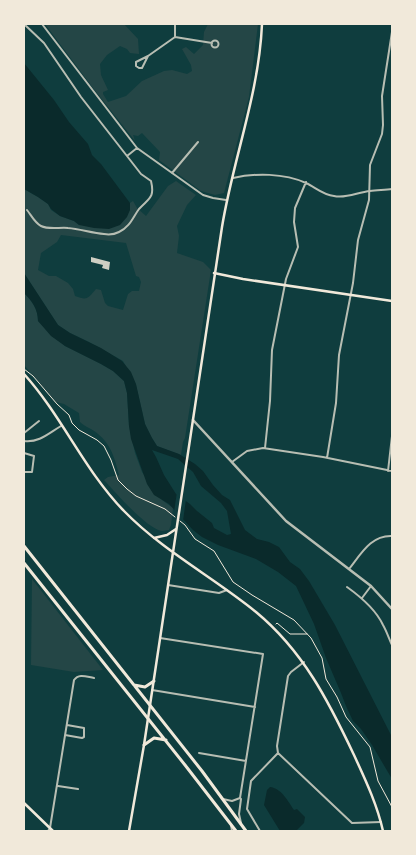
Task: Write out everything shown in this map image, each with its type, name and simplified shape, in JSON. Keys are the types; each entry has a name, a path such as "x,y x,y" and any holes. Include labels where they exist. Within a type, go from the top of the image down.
{"main road":[{"path":"129,831 179,522 214,273 226,200 255,86 259,63 262,24"},
{"path":"214,273 392,301"},
{"path":"24,374 38,390 96,477 115,501 154,538 227,590 271,625 304,662 320,687 336,717 366,782 383,831"},
{"path":"154,538 167,535 177,528"},
{"path":"24,546 223,798 246,831"},
{"path":"24,563 166,740 236,831"},
{"path":"133,685 145,687 154,681"},
{"path":"144,745 154,738 166,740"},
{"path":"24,803 54,831"}],"street":[{"path":"24,24 44,43 81,98 141,174 151,181 153,192 151,197 140,208 125,228 119,232 111,234 42,226 38,224 27,210"},
{"path":"42,24 137,148 203,195 226,200"},
{"path":"175,24 175,37"},
{"path":"327,458 336,403 339,355 351,294 359,236 369,203 371,163 384,125 382,99 392,32"},
{"path":"148,56 142,68 136,66 136,62 138,60 148,56 175,37 212,43"},
{"path":"172,173 198,142"},
{"path":"127,156 137,148"},
{"path":"231,179 248,175 270,175 306,182 326,194 334,196 345,196 370,191 392,189"},
{"path":"265,448 270,401 272,350 288,271 298,247 294,222 295,208 306,182"},
{"path":"193,420 286,521 371,586 392,609"},
{"path":"24,433 39,421"},
{"path":"24,441 33,442 39,440 61,426"},
{"path":"388,471 392,436"},
{"path":"232,462 248,450 265,448 327,458 392,471"},
{"path":"24,453 34,456 32,472 24,472"},
{"path":"349,568 373,540 381,537 392,536"},
{"path":"168,585 219,592 227,590"},
{"path":"362,598 371,586"},
{"path":"347,587 362,598 381,621 392,646"},
{"path":"160,638 263,654 240,798 242,826"},
{"path":"304,662 288,676 277,746 278,753 352,823 381,822"},
{"path":"48,831 50,828 76,678 81,676 94,678"},
{"path":"152,690 255,707"},
{"path":"65,735 83,738 85,730 84,728 67,726"},
{"path":"199,753 246,760"},
{"path":"260,831 247,809 252,781 278,753"},
{"path":"57,786 78,789"},
{"path":"223,798 232,801 240,798"},
{"path":"231,824 232,831"}],"path":[{"path":"24,368 43,386 57,404 69,415 72,423 79,430 97,440 104,446 110,456 118,480 127,489 136,496 165,509 175,517"},
{"path":"38,390 43,386"},
{"path":"179,522 185,525 195,539 214,551 233,582 252,595 289,616 308,634 322,658 326,679 337,697 346,717 370,747 378,781 392,807"},
{"path":"276,624 277,623 290,634 308,634"}],"shaded area":[{"path":"45,24 124,24 138,39 139,54 130,53 127,49 120,46 107,55 100,64 101,75 108,90 103,92 103,94 108,102 126,96 142,81 164,71 172,70 187,74 192,71 191,65 182,49 186,47 194,54 203,45 204,32 208,24 258,24 249,97 224,193 215,195 201,191 159,160 160,152 142,133 138,136 133,135 135,141"},
{"path":"24,63 54,100 69,122 88,144 92,155 101,164 130,203 130,210 127,217 120,225 109,229 79,225 74,221 60,216 51,209 48,204 24,189"},
{"path":"176,181 196,195 187,205 177,226 179,236 177,253 203,262 211,270 185,438 181,455 157,446 152,438 145,424 136,385 123,361 58,325 24,273 24,189 48,204 51,210 60,216 74,221 79,225 130,210 130,203 133,201 137,208 146,216 168,186","holes":["61,235 126,243 136,276 139,277 141,282 139,291 132,291 128,294 123,310 108,306 105,303 101,290 96,289 87,298 79,298 75,296 73,289 68,283 56,276 49,276 38,270 41,253 57,242"]},
{"path":"24,273 58,325 122,361 131,372 136,384 145,424 157,446 179,454 195,464 203,471 222,495 230,500 245,530 257,539 269,542 279,547 290,562 300,569 309,581 335,625 392,737 392,779 372,745 361,729 353,721 326,658 314,624 296,586 278,572 256,559 218,545 202,537 193,530 169,504 154,495 147,484 131,439 127,393 124,381 113,371 65,346 51,336 38,321 34,306 24,293","holes":["152,450 178,459 193,472 201,486 221,503 227,511 231,534 227,535 214,528 212,523 176,494 164,475"]},
{"path":"24,293 34,306 38,321 65,346 113,371 124,381 127,393 129,426 135,453 142,472 162,500 173,508 169,530 162,531 148,524 104,480 108,477 119,475 114,458 106,442 96,432 80,422 79,413 64,404 56,402 24,365"},
{"path":"32,579 103,670 74,672 31,665"},
{"path":"270,787 281,792 294,810 297,809 305,817 304,823 296,831 280,831 264,805 267,790"}],"pier":[{"path":"177,492 186,499 183,521 174,512"}],"building":[{"path":"91,257 110,262 109,270 102,268 103,265 91,262"}]}
